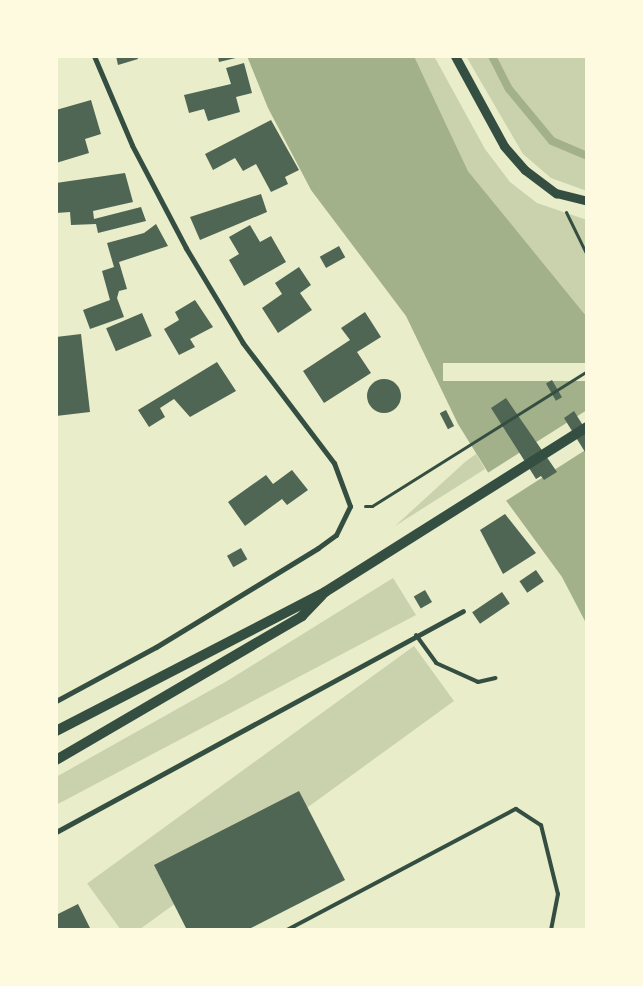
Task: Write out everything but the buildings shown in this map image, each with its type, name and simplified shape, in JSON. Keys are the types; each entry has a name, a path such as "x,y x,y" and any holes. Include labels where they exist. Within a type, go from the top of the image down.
{"main road":[{"path":"56,731 325,592 587,427"},
{"path":"56,760 302,616 325,592"}],"street":[{"path":"56,701 156,647 318,548 336,535 350,506 334,464 243,343 186,248 132,145 94,56"},
{"path":"455,56 504,146 525,170 556,193 587,201"},
{"path":"56,832 463,611"}],"lane":[{"path":"416,635 436,663 478,682 496,678"},
{"path":"287,930 516,809 541,825 558,894 552,930"}],"path":[{"path":"566,212 587,255"},
{"path":"350,506 372,506 587,371"}],"shaded area":[{"path":"247,56 414,56 468,171 587,317 587,625 562,577 502,495 458,424 406,316 311,190 268,108"},
{"path":"414,56 434,56 485,149 510,182 537,203 587,220 587,317 468,171"},
{"path":"466,56 587,56 587,191 551,178 523,154"},
{"path":"476,454 485,469 395,526 465,462"},
{"path":"393,578 416,615 56,805 56,777 227,681"},
{"path":"414,646 454,701 139,930 121,930 87,883"}],"pier":[{"path":"443,363 587,363 587,381 443,381"},
{"path":"587,410 587,449 504,502 486,474"}],"waterway":[{"path":"492,56 509,89 552,141 587,156"}]}
